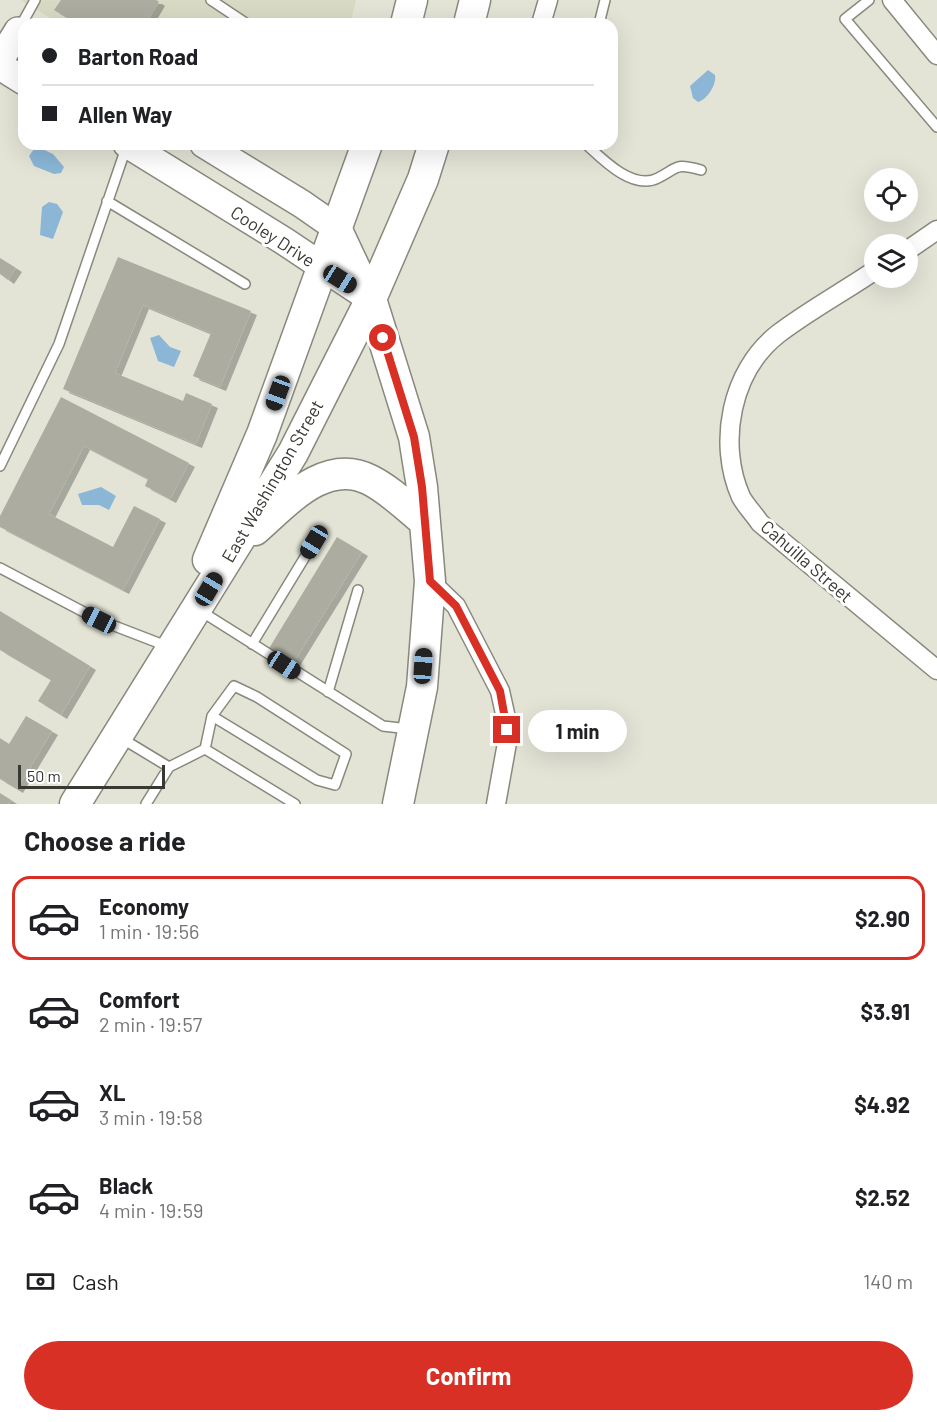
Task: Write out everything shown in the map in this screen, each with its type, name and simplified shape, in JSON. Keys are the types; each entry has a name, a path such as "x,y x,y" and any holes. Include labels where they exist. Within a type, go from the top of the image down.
{"main road":[{"path":"408,18 412,0"},
{"path":"470,18 474,0"},
{"name":"East Washington Street","path":"171,648 262,434 324,269 365,150"},
{"name":"East Washington Street","path":"75,804 292,453 371,299 423,179 432,150"},
{"path":"371,299 414,437 430,581 422,687 398,804"},
{"path":"232,550 301,490 319,479 340,474 358,475 370,480 425,522"}],"street":[{"path":"543,18 548,0"},
{"path":"892,0 937,55"},
{"path":"0,60 14,29"},
{"path":"0,66 18,77"},
{"name":"Cooley Drive","path":"137,150 284,241 371,299"},
{"path":"214,150 338,229 371,299"},
{"path":"918,242 937,230"},
{"name":"Cahuilla Street","path":"864,278 778,334 760,352 741,388 732,412 729,421 729,444 742,497 760,523 937,670"},
{"path":"430,581 456,606 500,691 506,717 507,743 496,804"}],"lane":[{"path":"22,18 35,0"},
{"path":"211,0 238,18"},
{"path":"600,18 605,0"},
{"path":"868,0 845,19 937,127"},
{"path":"0,466 59,344 125,150"},
{"path":"592,150 606,164 638,180 657,179 671,168 684,166 701,170"},
{"path":"107,201 245,284"},
{"path":"252,644 314,542"},
{"path":"0,568 99,620 171,648"},
{"path":"328,692 358,590"},
{"path":"197,609 383,726 413,729"},
{"path":"205,749 212,716 234,686 257,697 346,754 335,785 317,780 212,716"},
{"path":"117,736 170,767"},
{"path":"146,804 170,767 205,749"},
{"path":"205,749 296,804"}],"shaded area":[{"path":"21,0 356,0 352,18 50,18"}],"water":[{"path":"708,70 715,75 713,87 708,95 698,102 693,98 690,86"},
{"path":"33,150 44,150 53,154 64,167 61,173 54,174 34,166 29,156"},
{"path":"49,202 57,204 63,212 53,239 40,235 42,207"},
{"path":"159,335 170,347 181,351 174,367 158,361 150,338"},
{"path":"101,487 116,496 109,510 99,505 82,505 78,494"}],"building":[{"path":"61,0 156,0 159,2 150,18 67,18 54,10"},
{"path":"118,257 251,311 220,387 193,376 211,333 143,305 115,373 183,401 186,393 212,404 196,444 63,389"},
{"path":"0,258 16,268 8,280 0,274"},
{"path":"61,397 189,463 170,499 145,486 148,479 84,446 49,514 113,547 134,506 160,519 123,590 0,527 0,516"},
{"path":"337,537 362,552 292,665 268,650"},
{"path":"0,611 90,666 61,715 38,701 51,680 0,650"},
{"path":"26,716 52,731 17,789 0,779 0,738 9,744"},
{"path":"0,793 11,800 8,804 0,804"}],"route":[{"path":"383,338 414,437 422,487 430,581 456,606 486,668 500,691 507,730"}]}
